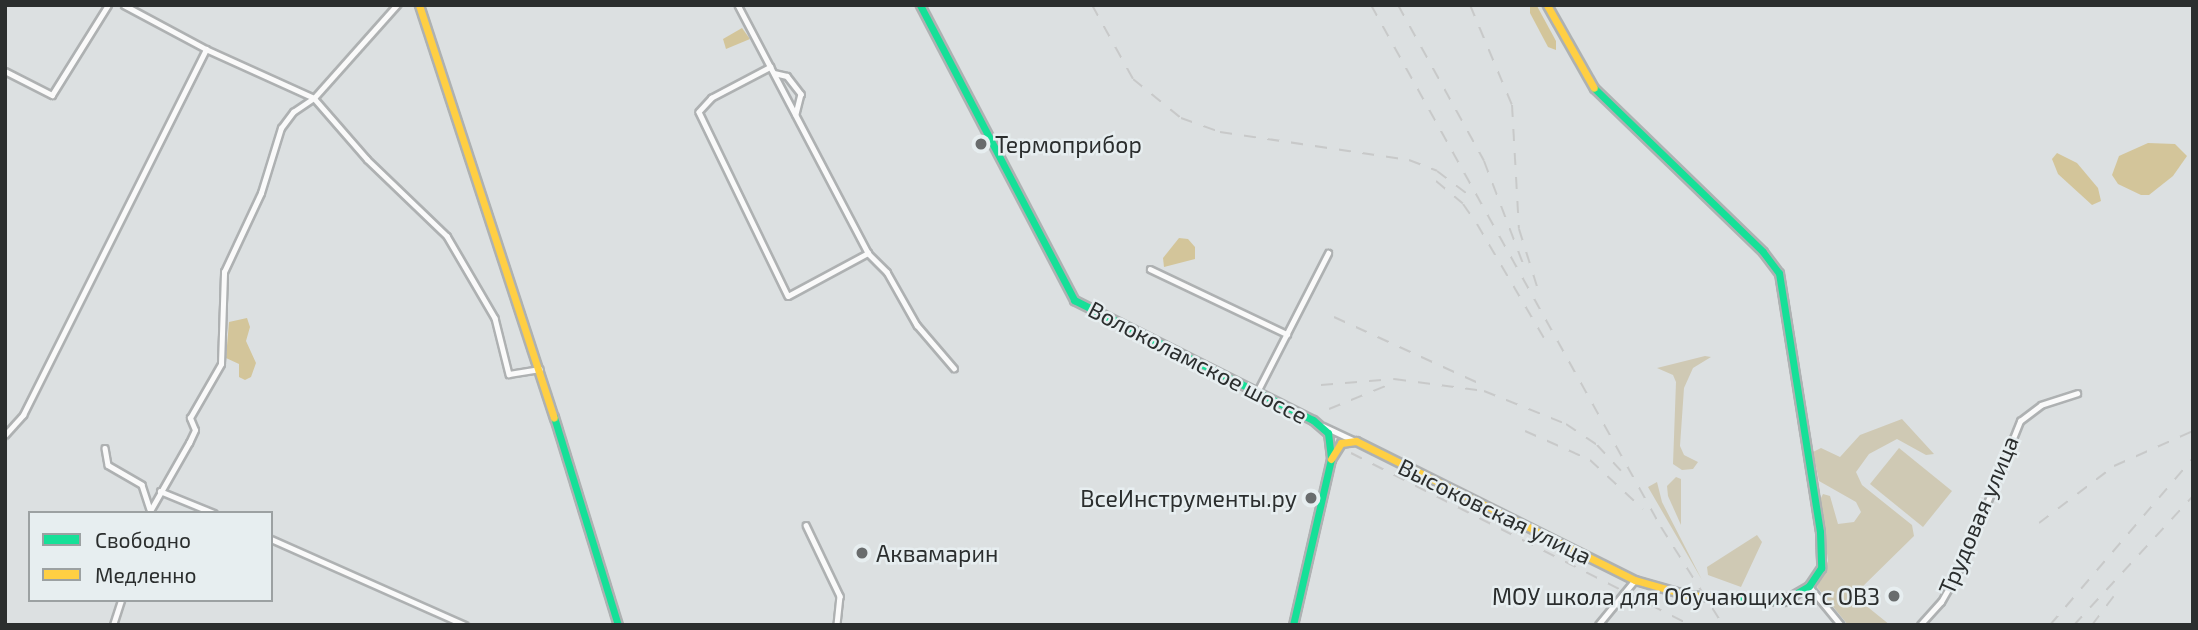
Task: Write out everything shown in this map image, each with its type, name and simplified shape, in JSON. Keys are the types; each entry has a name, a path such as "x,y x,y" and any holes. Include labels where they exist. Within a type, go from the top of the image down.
{"street":[{"path":"5,71 52,95 108,5"},
{"path":"124,5 206,49 314,98 367,159 447,236 495,318 509,374 540,369"},
{"path":"150,511 191,440 195,430 190,418 221,364 224,272 261,193 281,128 293,112 314,98 397,5"},
{"path":"419,5 540,369 618,625"},
{"path":"738,5 868,253 887,272 917,325 954,368"},
{"name":"Волоколамское шоссе","path":"920,5 1074,300 1323,426 1331,439 1331,459 1293,625"},
{"path":"1548,5 1595,90 1773,263 1782,283 1823,555 1821,568 1809,586 1841,625"},
{"path":"5,435 23,415 206,49"},
{"path":"771,67 712,97 698,112 788,296 868,253"},
{"path":"774,73 787,76 801,94 796,115"},
{"path":"1257,393 1328,253"},
{"path":"1150,269 1287,334"},
{"name":"Трудовая улица","path":"1920,625 1941,602 1963,563 2020,421 2040,405 2077,393"},
{"name":"Высоковская улица","path":"1323,426 1635,580 1687,596 1783,601 1809,586"},
{"path":"1331,459 1341,443 1356,441"},
{"path":"105,448 108,465 142,485 150,511"},
{"path":"160,491 209,511"},
{"path":"806,525 840,596 836,625"},
{"path":"273,540 465,625"},
{"path":"1598,625 1635,580"},
{"path":"113,625 120,602"}],"shaded area":[{"path":"1530,5 1537,6 1556,41 1556,50 1548,47 1530,13"},
{"path":"742,28 750,39 726,49 723,39"},
{"path":"2148,143 2175,144 2187,156 2173,176 2149,195 2141,195 2118,184 2112,175 2119,156"},
{"path":"2057,153 2077,163 2098,188 2101,201 2092,205 2058,174 2052,159"},
{"path":"1179,238 1188,239 1195,247 1195,259 1164,267 1163,258"},
{"path":"247,318 250,327 246,341 256,363 251,377 245,380 239,377 239,364 226,358 229,322"},
{"path":"1705,356 1711,357 1693,368 1684,388 1680,446 1684,455 1698,462 1693,469 1682,470 1673,464 1676,382 1673,375 1657,368"},
{"path":"1902,419 1934,454 1926,455 1897,439 1869,454 1856,472 1862,485 1912,525 1914,536 1857,592 1859,600 1890,625 1848,625 1817,587 1828,561 1820,500 1823,494 1830,496 1838,524 1854,522 1861,512 1856,502 1819,481 1813,452 1821,448 1840,457 1860,435"},
{"path":"1899,448 1952,491 1923,527 1870,484"},
{"path":"1676,477 1681,479 1681,525 1668,496 1667,486"},
{"path":"1657,482 1662,502 1702,580 1648,487"},
{"path":"1757,535 1762,542 1741,587 1708,575 1707,567"}],"railway":[{"path":"1092,5 1133,79 1181,118 1220,132 1409,160 1437,171 1470,196"},
{"path":"1371,5 1661,527 1723,625"},
{"path":"1398,5 1484,161 1525,269"},
{"path":"1470,5 1512,105 1519,229 1540,296"},
{"path":"1436,181 1463,204 1477,224 1544,338"},
{"path":"1334,317 1478,383"},
{"path":"1321,385 1394,379 1484,391 1566,424 1597,445 1621,471"},
{"path":"1329,409 1388,385"},
{"path":"1525,431 1590,460 1643,509"},
{"path":"2039,523 2114,466 2193,431"},
{"path":"1351,453 1690,625"},
{"path":"2050,625 2193,458"},
{"path":"2074,625 2193,496"},
{"path":"2092,625 2114,596"}],"traffic: fast":[{"path":"920,5 1074,300 1313,420 1328,433 1331,459 1293,625"},
{"path":"1594,88 1763,252 1779,273 1820,532 1821,568 1809,586 1783,601 1713,597"},
{"path":"554,417 618,625"}],"traffic: slow":[{"path":"419,5 554,417"},
{"path":"1547,5 1594,88"},
{"path":"1331,459 1341,443 1356,441 1635,580 1687,595 1713,597"}],"place":[{"name":"Термоприбор","path":"981,144"},
{"name":"ВсеИнструменты.ру","path":"1311,498"},
{"name":"Аквамарин","path":"862,553"},
{"name":"МОУ школа для Обучающихся с ОВЗ","path":"1894,596"}]}
